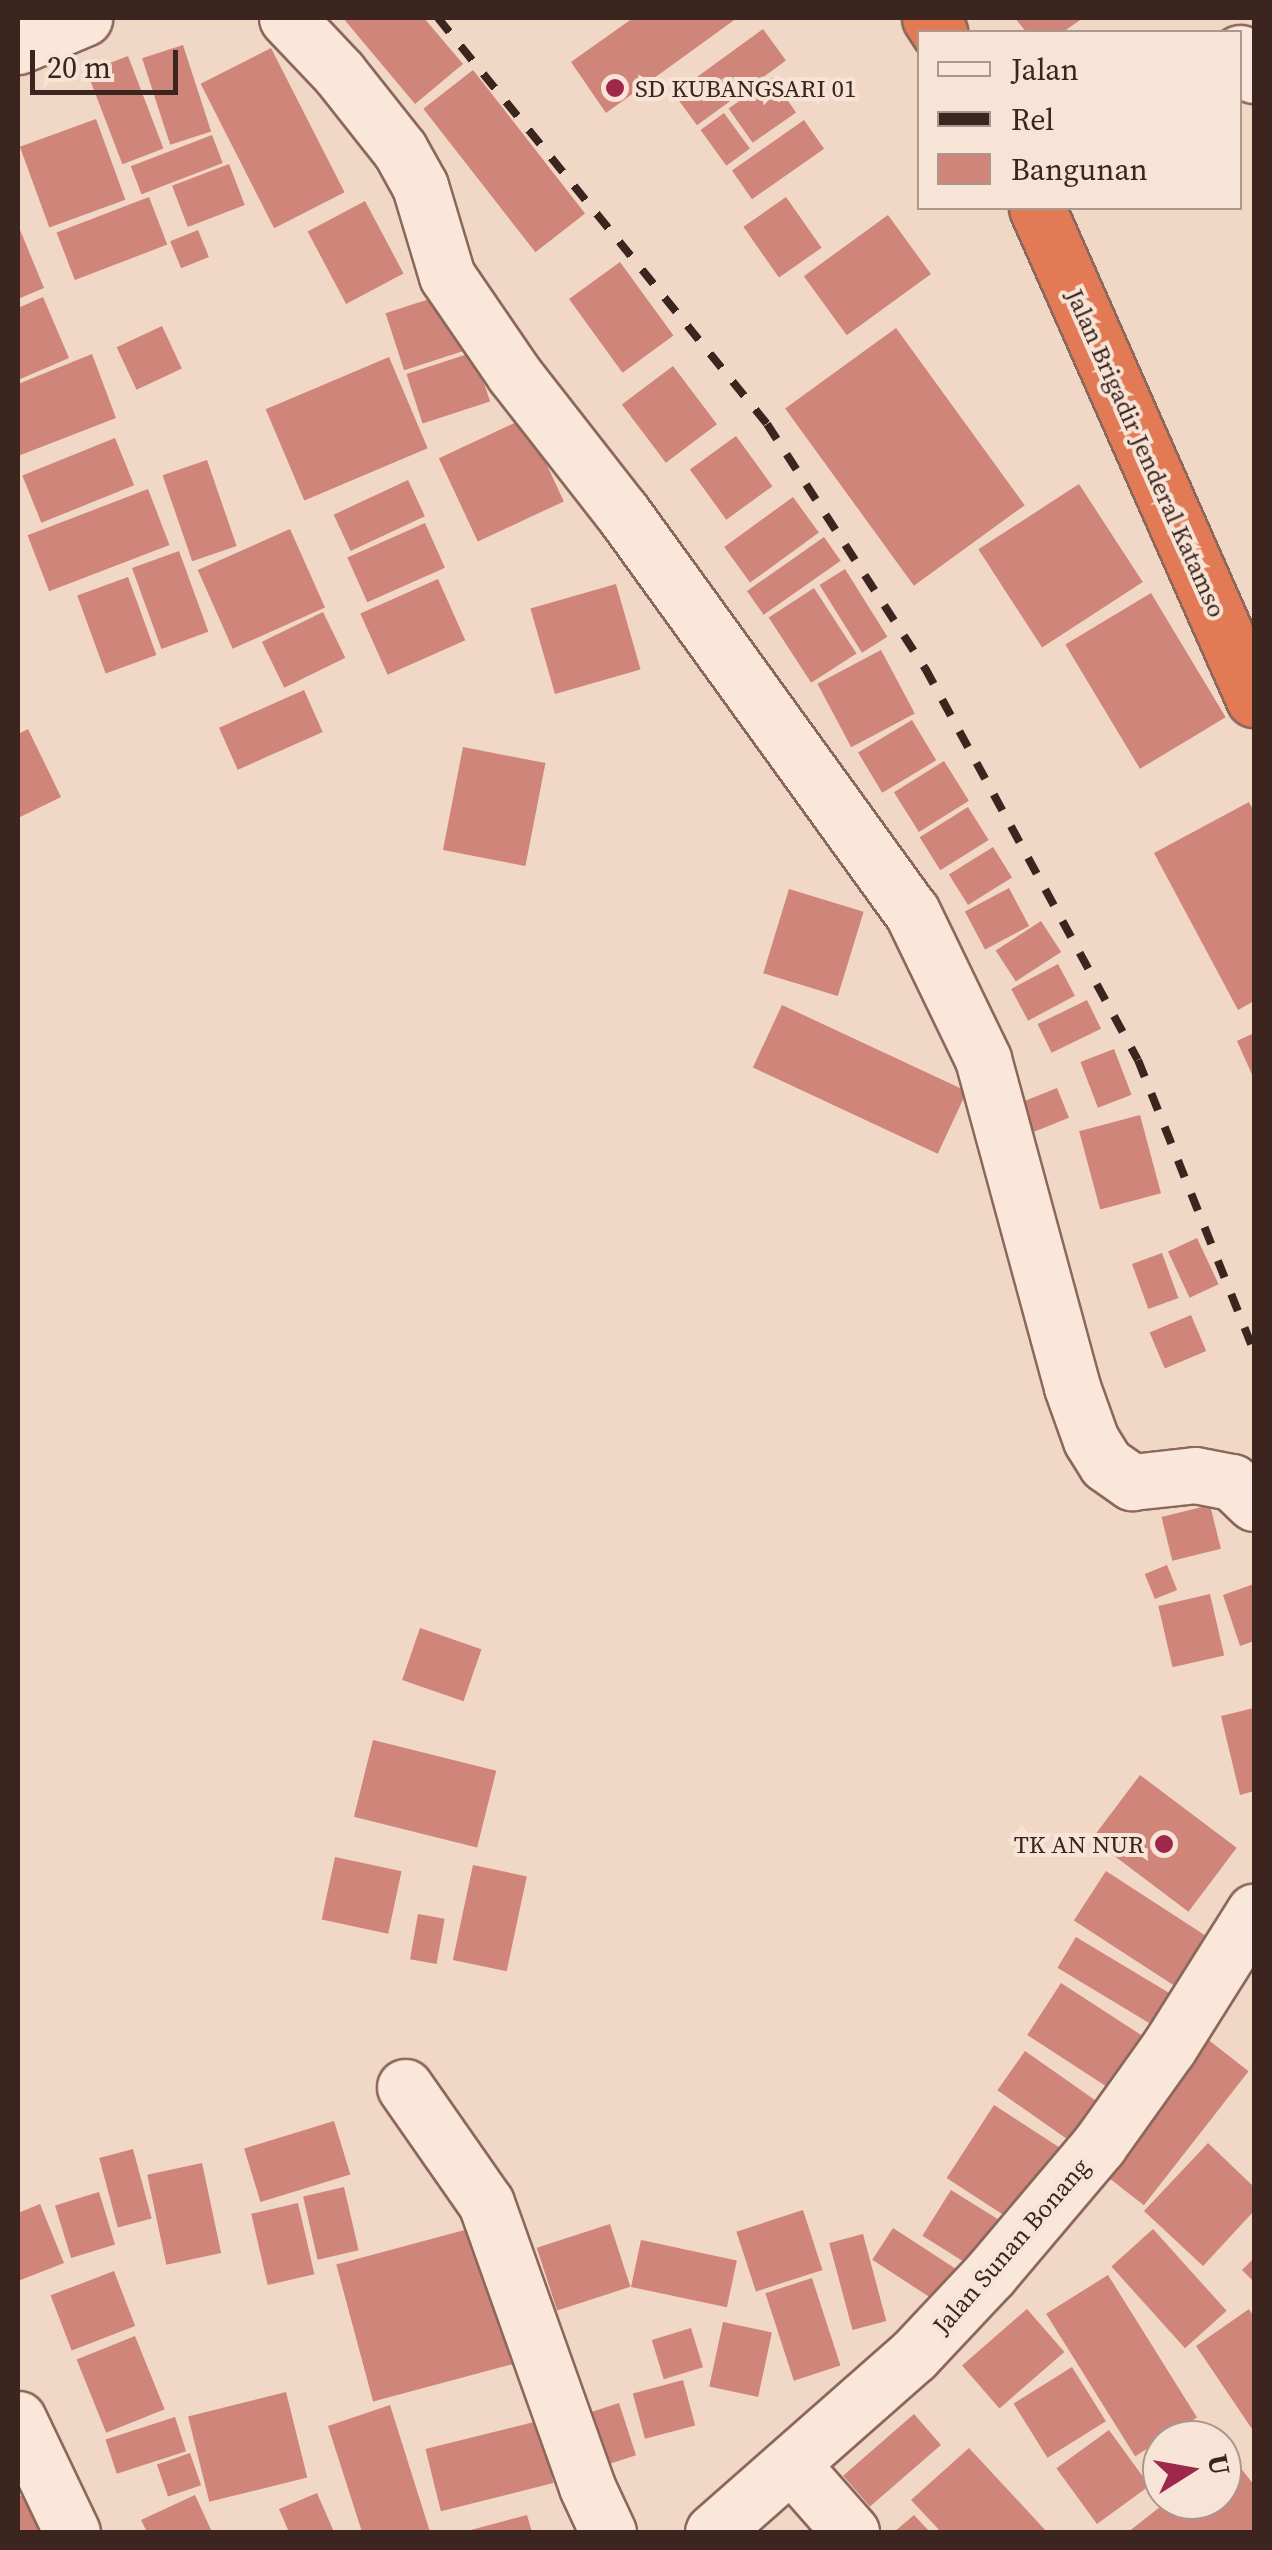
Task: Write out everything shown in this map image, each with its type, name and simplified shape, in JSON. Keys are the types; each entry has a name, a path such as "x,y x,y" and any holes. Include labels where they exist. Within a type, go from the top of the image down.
{"highway":[{"name":"Jalan Brigadir Jenderal Katamso","path":"1037,210 1254,699"}],"street":[{"path":"18,46 84,18"},
{"path":"287,18 339,73 400,150 420,186 446,276 514,374 622,512 912,912 983,1059 1072,1388 1098,1452 1106,1464 1132,1482 1196,1475 1232,1482 1254,1504"},
{"name":"Jalan Sunan Bonang","path":"713,2532 914,2355 990,2274 1099,2145 1251,1937"},
{"path":"405,2087 486,2203 587,2487 608,2532"},
{"path":"22,2442 72,2532"},
{"path":"791,2464 850,2532"}],"building":[{"path":"343,18 424,18 463,64 415,104"},
{"name":"SD KUBANGSARI 01","path":"633,18 737,18 606,113 571,62"},
{"path":"1015,18 1083,18 1066,30 1024,30"},
{"path":"763,29 786,61 697,125 674,94"},
{"path":"183,45 211,132 170,145 142,58"},
{"path":"271,48 345,192 274,228 201,84"},
{"path":"128,56 163,148 122,164 87,72"},
{"path":"473,70 585,213 535,252 423,109"},
{"path":"772,78 796,112 753,143 729,108"},
{"path":"724,113 750,149 726,166 701,130"},
{"path":"96,119 125,200 49,228 20,147"},
{"path":"804,120 824,149 752,199 732,170"},
{"path":"212,135 223,163 142,194 131,166"},
{"path":"229,164 245,205 188,227 172,186"},
{"path":"149,197 167,245 75,280 57,232"},
{"path":"786,197 822,248 779,278 743,227"},
{"path":"365,201 403,273 346,304 308,232"},
{"path":"888,215 931,274 847,335 804,276"},
{"path":"18,225 44,288 18,299"},
{"path":"198,230 209,257 181,268 170,241"},
{"path":"620,262 673,336 623,373 569,299"},
{"path":"454,291 473,348 404,370 386,313"},
{"path":"43,297 69,358 18,380 18,308"},
{"path":"162,326 182,369 137,390 117,347"},
{"path":"896,328 1025,505 914,586 785,409"},
{"path":"474,352 490,401 423,423 406,374"},
{"path":"92,354 116,418 18,456 18,384"},
{"path":"389,357 428,448 304,500 266,409"},
{"path":"673,366 717,424 666,463 622,405"},
{"path":"525,418 564,501 478,542 439,458"},
{"path":"736,436 772,486 726,520 690,470"},
{"path":"115,438 134,485 41,523 22,475"},
{"path":"207,460 237,546 192,561 163,475"},
{"path":"408,480 425,516 351,551 334,515"},
{"path":"1079,484 1143,582 1042,647 978,549"},
{"path":"148,489 170,545 49,591 28,535"},
{"path":"793,497 819,533 750,583 724,547"},
{"path":"425,523 445,568 367,602 347,558"},
{"path":"290,529 325,608 233,649 198,570"},
{"path":"824,537 841,561 764,615 747,591"},
{"path":"179,551 208,632 161,649 132,568"},
{"path":"845,569 887,637 862,653 820,585"},
{"path":"128,577 156,655 106,673 77,595"},
{"path":"438,579 465,640 388,675 360,614"},
{"path":"616,584 641,670 555,694 530,609"},
{"path":"814,588 856,653 811,683 769,617"},
{"path":"1151,593 1226,717 1140,769 1065,645"},
{"path":"323,612 345,658 284,688 262,642"},
{"path":"881,650 915,714 851,747 817,684"},
{"path":"304,690 323,732 238,770 219,728"},
{"path":"912,720 936,760 882,793 858,752"},
{"path":"28,729 61,797 18,818 18,734"},
{"path":"463,747 545,763 525,866 443,850"},
{"path":"944,761 969,801 919,832 894,792"},
{"path":"1249,802 1254,812 1254,1001 1238,1010 1154,853"},
{"path":"968,807 989,840 940,870 920,837"},
{"path":"993,847 1012,878 968,905 949,875"},
{"path":"1009,888 1029,926 985,949 965,911"},
{"path":"789,889 864,912 838,996 763,973"},
{"path":"1041,921 1061,952 1016,981 996,950"},
{"path":"1058,964 1075,996 1028,1021 1011,989"},
{"path":"1087,1000 1101,1029 1052,1053 1038,1024"},
{"path":"782,1005 967,1091 938,1154 753,1068"},
{"path":"1254,1033 1254,1079 1237,1041"},
{"path":"1114,1049 1132,1095 1098,1108 1080,1062"},
{"path":"1057,1088 1069,1118 1025,1135 1013,1106"},
{"path":"1140,1115 1161,1193 1100,1210 1079,1131"},
{"path":"1197,1238 1219,1284 1190,1298 1168,1252"},
{"path":"1162,1253 1178,1298 1148,1309 1132,1264"},
{"path":"1191,1315 1206,1351 1165,1368 1150,1333"},
{"path":"1210,1505 1221,1549 1172,1561 1161,1517"},
{"path":"1167,1565 1177,1590 1155,1599 1145,1574"},
{"path":"1254,1584 1254,1641 1240,1646 1223,1595"},
{"path":"1210,1594 1224,1655 1173,1667 1158,1606"},
{"path":"420,1628 481,1649 464,1701 402,1680"},
{"path":"1254,1708 1254,1791 1240,1795 1221,1716"},
{"path":"373,1740 496,1771 477,1847 354,1817"},
{"name":"TK AN NUR","path":"1140,1775 1237,1848 1188,1912 1092,1839"},
{"path":"335,1857 402,1871 388,1934 322,1920"},
{"path":"473,1865 527,1876 507,1971 453,1960"},
{"path":"1106,1871 1219,1945 1187,1994 1074,1920"},
{"path":"418,1914 445,1919 437,1964 410,1959"},
{"path":"1076,1937 1177,1998 1159,2029 1057,1968"},
{"path":"1061,1983 1146,2038 1112,2090 1027,2035"},
{"path":"1206,2038 1249,2071 1144,2205 1101,2172"},
{"path":"1025,2051 1097,2101 1070,2141 997,2090"},
{"path":"994,2105 1064,2151 1017,2224 947,2178"},
{"path":"334,2121 350,2175 260,2202 244,2148"},
{"path":"1208,2143 1254,2187 1254,2211 1203,2266 1144,2211"},
{"path":"133,2149 152,2219 118,2228 99,2158"},
{"path":"202,2163 221,2253 166,2265 147,2175"},
{"path":"344,2187 359,2250 318,2260 303,2196"},
{"path":"951,2190 1011,2228 983,2273 922,2236"},
{"path":"99,2192 115,2245 71,2258 55,2205"},
{"path":"298,2203 314,2274 268,2285 251,2214"},
{"path":"40,2204 64,2263 18,2281 18,2213"},
{"path":"803,2210 822,2270 756,2292 736,2232"},
{"path":"487,2224 524,2361 373,2402 336,2264"},
{"path":"610,2224 630,2287 557,2311 537,2248"},
{"path":"893,2228 962,2273 941,2305 872,2260"},
{"path":"1153,2229 1227,2311 1185,2348 1111,2266"},
{"path":"863,2234 886,2321 852,2330 829,2243"},
{"path":"641,2240 737,2260 727,2307 631,2287"},
{"path":"1254,2258 1254,2282 1242,2270"},
{"path":"114,2271 135,2326 72,2350 51,2295"},
{"path":"1108,2275 1197,2417 1142,2420 1142,2452 1135,2456 1046,2314"},
{"path":"812,2278 840,2365 794,2381 765,2293"},
{"path":"1027,2309 1064,2352 999,2408 962,2365"},
{"path":"1249,2309 1254,2317 1254,2432 1196,2346"},
{"path":"723,2322 772,2332 758,2397 709,2387"},
{"path":"691,2328 703,2367 664,2379 652,2340"},
{"path":"135,2336 165,2409 106,2433 77,2360"},
{"path":"1072,2367 1106,2421 1047,2458 1013,2404"},
{"path":"683,2380 695,2425 645,2439 633,2393"},
{"path":"286,2392 307,2477 209,2502 188,2416"},
{"path":"619,2403 636,2455 596,2468 579,2416"},
{"path":"390,2405 430,2532 362,2532 328,2426"},
{"path":"914,2414 941,2445 870,2507 843,2476"},
{"path":"175,2417 186,2451 117,2474 106,2440"},
{"path":"538,2421 553,2483 441,2511 425,2449"},
{"path":"1109,2430 1142,2475 1142,2491 1097,2524 1056,2468"},
{"path":"969,2448 1047,2532 941,2532 911,2500"},
{"path":"190,2453 201,2485 168,2497 157,2464"},
{"path":"1242,2470 1254,2485 1254,2532 1128,2532 1143,2520 1242,2520"},
{"path":"317,2493 334,2532 289,2532 279,2509"},
{"path":"22,2495 41,2532 18,2532 18,2497"},
{"path":"195,2495 212,2532 147,2532 141,2520"},
{"path":"527,2515 532,2532 467,2532 467,2531"},
{"path":"914,2515 930,2532 894,2532"}],"railway":[{"path":"438,18 767,424 925,668 1138,1060 1254,1351"}],"place":[{"name":"SD KUBANGSARI 01","path":"615,88"},
{"name":"TK AN NUR","path":"1164,1844"}]}
